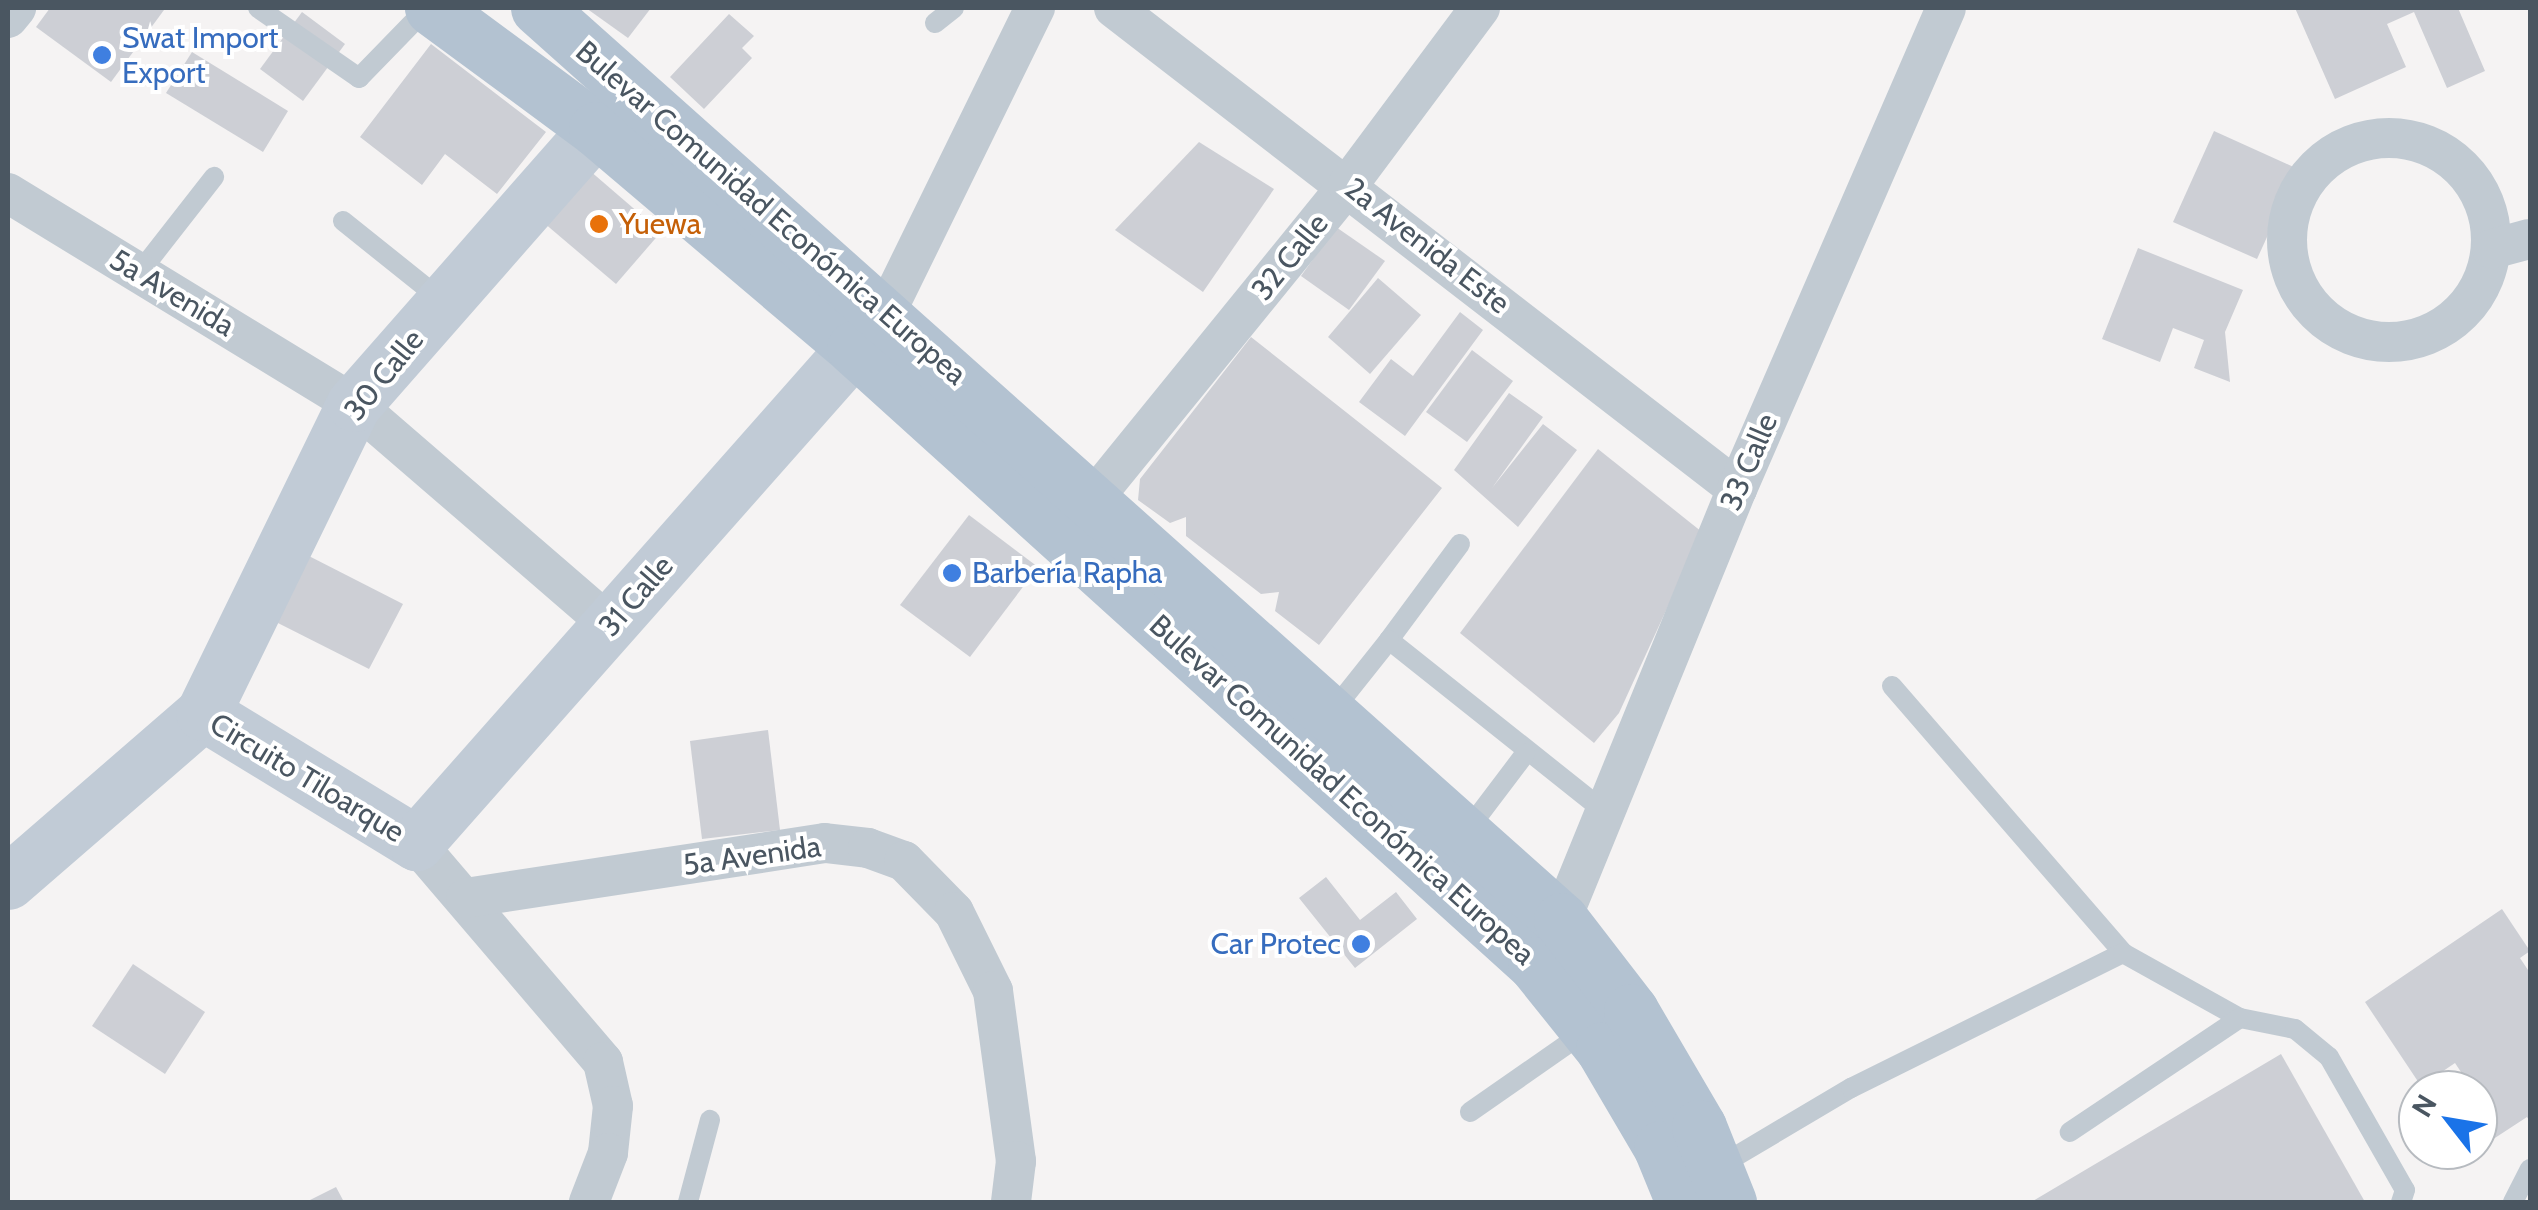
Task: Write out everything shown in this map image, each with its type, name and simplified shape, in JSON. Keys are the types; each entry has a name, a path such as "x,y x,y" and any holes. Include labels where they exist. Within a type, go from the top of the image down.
{"main road":[{"name":"Bulevar Comunidad Económica Europea","path":"430,8 870,330 1092,500 1561,920 1631,1012 1699,1126 1709,1191"},
{"name":"Bulevar Comunidad Económica Europea","path":"538,8 1535,964 1588,1030 1661,1148 1709,1191"}],"street":[{"path":"8,18 16,8"},
{"name":"31 Calle","path":"416,843 870,330 1035,8"},
{"name":"2a Avenida Este","path":"1114,8 1737,489"},
{"name":"32 Calle","path":"1092,500 1348,185 1480,8"},
{"name":"33 Calle","path":"1561,920 1737,489 1946,8"},
{"name":"30 Calle","path":"203,713 354,404 596,129"},
{"path":"2396,137 2428,144 2466,173 2490,216 2492,249 2483,283 2464,312 2436,333 2401,342 2366,341 2334,328 2308,304 2292,274 2286,238 2293,204 2309,175 2334,154 2396,137"},
{"name":"5a Avenida","path":"8,193 354,404 610,625"},
{"path":"2492,249 2530,239"},
{"name":"Circuito Tiloarque","path":"8,882 203,713 416,843 603,1062 612,1106 608,1153 589,1202"},
{"name":"5a Avenida","path":"466,898 825,844 868,848 904,861 954,912 993,991 1016,1162 1011,1202"}],"lane":[{"path":"258,8 359,78 430,8"},
{"path":"935,23 954,8"},
{"path":"139,273 214,177"},
{"path":"343,222 444,302"},
{"path":"1330,714 1460,544"},
{"path":"1389,640 1525,754 1605,812"},
{"path":"1892,686 2123,954 2240,1018 2295,1029 2328,1056 2405,1190 2402,1202"},
{"path":"1465,834 1525,754"},
{"path":"1709,1191 1851,1088 2123,954"},
{"path":"2070,1132 2240,1018"},
{"path":"1470,1112 1588,1030"},
{"path":"688,1202 710,1120"},
{"path":"2513,1202 2530,1170"}],"building":[{"name":"Swat Import Export","path":"50,8 164,10 111,82 36,27"},
{"path":"586,8 651,8 628,38"},
{"path":"2295,8 2458,8 2485,71 2447,88 2414,12 2387,24 2406,67 2335,99"},
{"path":"302,12 345,44 303,101 260,69"},
{"path":"729,14 754,36 742,48 752,58 704,109 670,77"},
{"path":"431,44 546,132 497,194 445,154 422,185 360,137"},
{"path":"192,52 288,111 263,152 166,93"},
{"path":"2214,131 2298,169 2257,259 2173,222"},
{"path":"1199,142 1274,189 1203,292 1115,230"},
{"name":"Yuewa","path":"582,164 661,232 616,284 537,217"},
{"path":"1336,227 1385,261 1349,310 1301,276"},
{"path":"2138,248 2243,290 2225,332 2230,382 2194,368 2204,340 2173,328 2160,362 2102,339"},
{"path":"1378,278 1421,315 1370,374 1328,337"},
{"path":"1460,312 1483,330 1405,436 1359,402 1391,359 1413,376"},
{"path":"1251,337 1442,488 1319,645 1275,611 1279,592 1261,594 1186,536 1186,517 1170,523 1138,500 1140,479"},
{"path":"1472,350 1513,381 1467,442 1426,412"},
{"path":"1509,393 1543,417 1492,488 1543,424 1577,450 1518,527 1454,470"},
{"path":"1598,449 1702,532 1619,713 1594,743 1460,633"},
{"path":"969,515 1038,567 970,657 900,605"},
{"path":"305,554 403,604 369,669 272,620"},
{"path":"768,730 780,830 702,839 690,741"},
{"name":"Car Protec","path":"1326,877 1360,920 1396,892 1417,919 1355,968 1299,898"},
{"path":"2502,909 2530,951 2520,958 2530,973 2530,1122 2527,1117 2498,1136 2498,1070 2460,1070 2455,1063 2445,1070 2410,1070 2365,1002"},
{"path":"133,964 205,1012 165,1074 92,1026"},
{"path":"2281,1054 2365,1202 2031,1202"},
{"path":"336,1187 344,1202 306,1202"}],"place":[{"name":"Swat Import Export","path":"102,55"},
{"name":"Yuewa","path":"599,224"},
{"name":"Barbería Rapha","path":"952,573"},
{"name":"Car Protec","path":"1361,944"}]}
